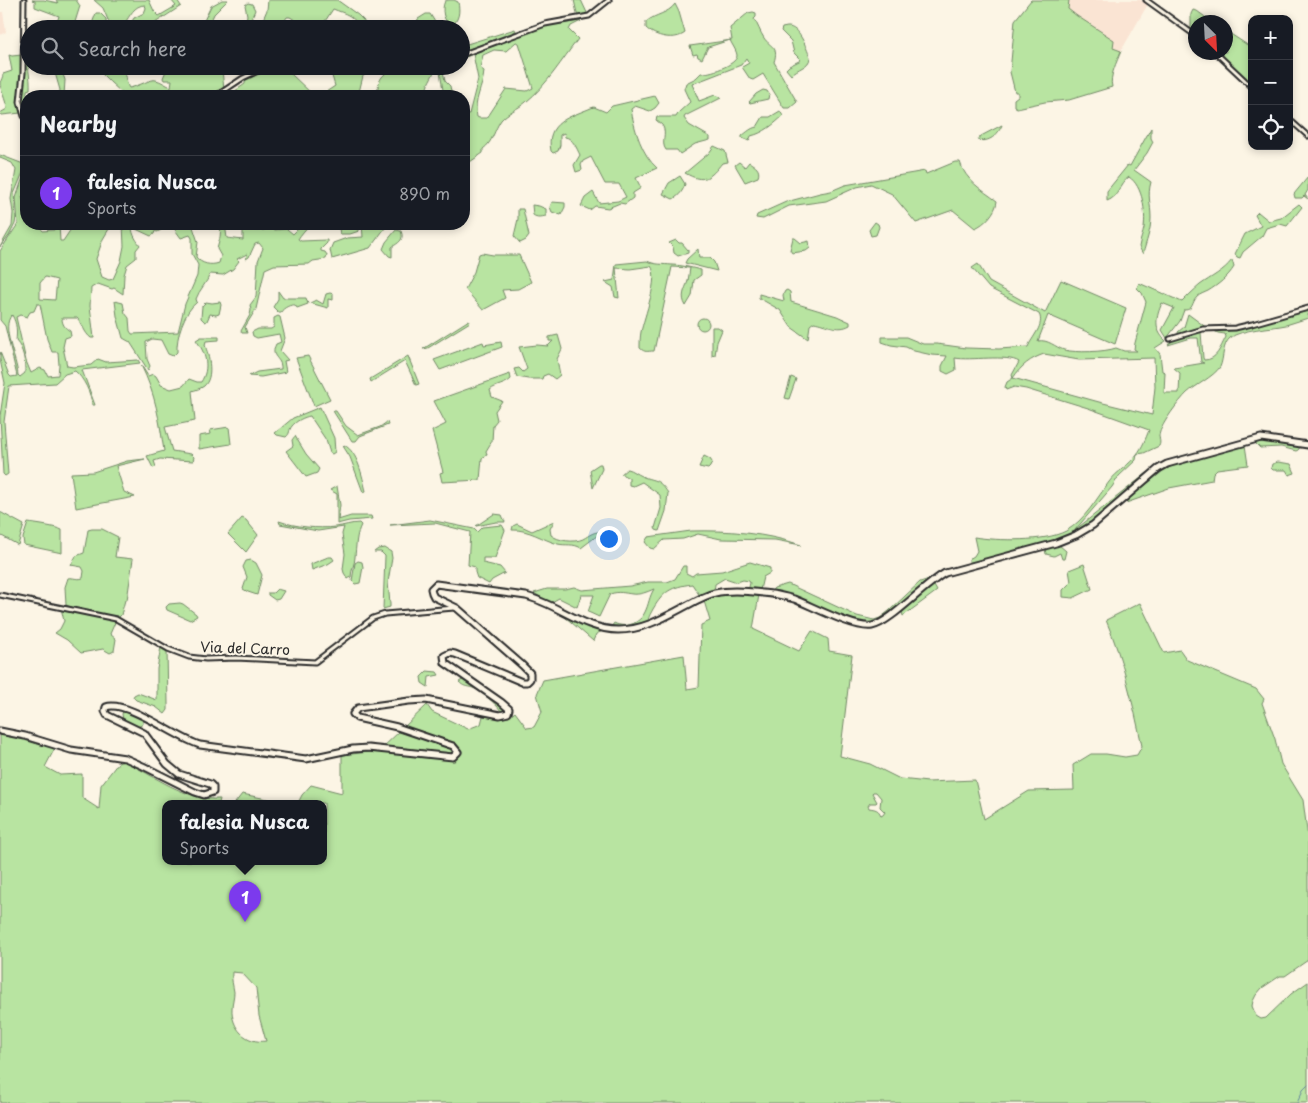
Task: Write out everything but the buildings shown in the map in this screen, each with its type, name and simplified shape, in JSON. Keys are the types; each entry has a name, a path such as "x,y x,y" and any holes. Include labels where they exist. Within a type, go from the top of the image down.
{"main road":[{"path":"0,731 25,736 72,750 125,758 204,795 212,792 213,787 210,784 179,774 164,760 144,733 107,715 106,707 112,706 144,715 189,742 281,757 306,759 368,748 453,757 458,752 453,746 397,727 357,718 353,714 358,708 417,700 452,704 500,715 508,713 509,709 501,702 445,663 444,656 450,653 455,654 522,682 530,679 530,673 457,608 434,597 431,591 433,586 438,584 526,596 594,626 615,630 649,625 704,596 716,592 781,596 794,599 854,624 871,626 885,621 945,573 1056,542 1085,530 1167,464 1261,438 1308,445"}],"street":[{"path":"24,0 24,20"},
{"path":"470,52 545,24 589,16 609,0"},
{"path":"1146,0 1188,29"},
{"path":"1224,60 1248,82"},
{"path":"21,90 23,75"},
{"path":"225,90 249,75"},
{"path":"1293,123 1308,136"},
{"path":"1170,339 1203,329 1234,328 1252,324 1308,308"},
{"name":"Via del Carro","path":"0,595 116,619 168,649 189,657 206,660 236,658 315,662 373,618 385,614 457,608"}],"shaded area":[{"path":"1069,0 1141,0 1148,4 1121,51 1113,48 1113,44 1068,9 1067,4"},
{"path":"0,12 3,12 6,32 0,35"}],"green space":[{"path":"32,0 58,3 56,0 76,0 80,6 76,20 58,20 59,16 35,7 35,1"},
{"path":"94,0 149,0 154,11 159,16 176,6 171,0 177,0 181,6 160,20 133,20 144,13 145,5 135,9 126,20 108,20 103,8"},
{"path":"222,0 228,0 214,14 211,20 204,20 211,6"},
{"path":"268,0 337,0 363,20 354,20 333,9 326,20 295,20 287,17 285,20 264,20"},
{"path":"454,0 458,2 459,12 456,20 446,20 443,11 445,1"},
{"path":"574,0 581,0 588,15 578,18"},
{"path":"1031,0 1069,0 1068,9 1114,40 1113,48 1121,51 1112,74 1112,87 1069,100 1045,102 1017,108 1014,106 1014,99 1018,96 1018,92 1015,92 1010,72 1015,20"},
{"path":"248,3 252,4 255,10 252,20 246,20 245,5"},
{"path":"675,4 685,33 676,37 665,37 654,34 646,28 646,22 669,10"},
{"path":"1193,10 1202,15 1191,15"},
{"path":"96,13 100,13 106,19 106,20 93,20"},
{"path":"748,13 756,13 754,19 764,38 774,48 776,53 774,62 797,102 790,108 784,108 763,74 753,80 750,79 742,67 749,63 746,58 741,65 692,84 699,101 715,95 721,98 684,118 689,125 710,137 710,140 695,144 680,154 677,150 666,150 664,147 664,128 656,120 657,117 676,117 690,102 684,89 686,83 701,73 710,72 732,63 737,54 730,40 732,40 730,28"},
{"path":"426,14 430,14 434,20 418,20"},
{"path":"581,21 571,26 569,30 578,39 547,80 526,102 501,120 491,139 483,149 483,153 470,162 470,110 478,79 473,54 470,55 542,26","holes":["516,42 519,43 533,88 527,91 506,89 487,118 477,117 476,105 484,71 480,68 483,55 494,50 506,51"]},
{"path":"787,27 798,33 810,57 806,65 791,75 786,69 801,60 794,53 791,41 781,31 782,28"},
{"path":"515,29 516,31 470,49 470,43"},
{"path":"1233,36 1248,45 1248,80 1225,60 1233,60"},
{"path":"728,41 708,47 702,59 697,54 693,55 690,46"},
{"path":"9,55 20,55 20,113 2,115 0,113 7,109 0,83 3,74 12,71"},
{"path":"24,75 29,75 30,89 23,89"},
{"path":"56,75 63,75 65,80 64,90 60,90"},
{"path":"104,75 125,75 129,88 154,80 171,87 172,80 164,80 164,75 223,75 224,90 119,90"},
{"path":"255,75 292,75 308,90 236,90 245,84 245,79"},
{"path":"332,75 364,75 360,90 329,90 335,86"},
{"path":"384,75 432,75 427,90 378,90 381,78"},
{"path":"440,75 444,75 451,90 443,90"},
{"path":"763,90 769,94 768,99 749,102 756,94"},
{"path":"655,96 659,103 650,111 635,106 631,109 634,125 643,149 657,168 636,178 641,188 633,193 633,198 625,204 620,203 608,208 595,206 590,210 581,206 585,198 593,192 599,203 618,201 626,197 619,184 605,184 591,157 583,161 581,165 582,170 576,172 574,165 580,155 574,144 565,137 564,133 560,135 558,151 553,153 550,141 555,127 568,118 594,107 606,112 612,106"},
{"path":"780,111 783,116 769,128 751,136 749,141 742,138 747,132 757,127 763,117 770,117"},
{"path":"1002,125 993,137 982,141 978,140 981,136"},
{"path":"1151,128 1153,142 1134,170 1151,182 1149,196 1151,223 1143,254 1139,247 1144,228 1144,215 1138,187 1129,177 1117,193 1107,201 1107,191 1128,165 1130,166"},
{"path":"714,146 725,151 728,162 722,163 706,178 697,178 685,173 709,153"},
{"path":"0,155 20,163 20,180 14,194 15,224 9,236 0,247 12,226 11,199 16,170 12,163 0,158"},
{"path":"739,162 745,167 749,162 755,166 759,172 758,177 745,182 735,165"},
{"path":"955,162 960,162 970,179 997,201 995,209 989,217 983,224 975,228 953,210 916,223 892,194 871,184 857,187 826,201 789,206 763,219 756,218 757,215 786,202 831,191 845,185 925,171 926,174"},
{"path":"680,176 685,184 679,195 673,199 663,194 669,183"},
{"path":"1308,177 1308,190 1305,195 1308,199 1304,196 1302,198 1295,198 1294,194"},
{"path":"20,186 20,230 59,230 60,241 63,241 70,230 108,230 96,259 102,277 109,280 113,279 121,261 124,246 123,230 133,230 140,245 136,250 136,258 127,265 124,275 123,294 114,288 98,284 91,288 90,306 94,338 89,336 77,318 62,318 63,324 70,331 71,336 65,338 63,347 67,366 91,365 98,359 106,362 138,360 140,363 82,370 95,405 92,405 81,377 75,371 65,374 55,383 9,386 4,422 8,474 5,476 3,474 0,416 5,383 0,352 9,375 11,377 17,376 5,326 0,320 0,251 18,224 16,198","holes":["45,277 57,280 55,300 40,299 40,283","37,304 40,304 47,339 52,352 58,352 58,375 48,376 45,370 40,368 31,373 26,361 16,317 20,315 27,317 30,312 34,311","12,315 15,321 16,341 21,348 25,364 25,373 20,377 8,335 9,320"]},
{"path":"552,202 565,203 561,215 552,212 550,207"},
{"path":"1299,204 1302,207 1287,226 1280,224 1266,228 1262,236 1243,252 1240,258 1237,257 1235,254 1245,234 1261,226 1255,215 1258,212 1269,221 1281,218"},
{"path":"532,205 546,209 546,216 538,217 533,215"},
{"path":"518,209 523,209 529,236 520,243 514,236"},
{"path":"875,222 879,227 876,235 871,236 869,230"},
{"path":"138,230 161,230 155,231 151,236"},
{"path":"175,230 194,230 198,242 196,257 206,264 219,263 221,256 217,249 221,230 226,230 227,238 243,240 243,230 288,230 293,234 297,230 305,230 298,239 301,241 327,240 321,251 327,255 326,259 313,261 309,264 274,265 265,269 256,309 245,327 247,333 242,333 241,331 250,315 250,305 256,297 258,261 263,248 259,243 255,244 249,257 246,259 247,254 237,259 239,261 233,269 223,275 210,274 197,296 197,302 192,306 185,318 179,332 177,352 173,356 168,354 161,340 152,339 146,342 147,359 150,366 148,370 130,342 123,338 115,301 123,303 125,313 129,318 132,334 178,332 185,304 197,276 198,265 192,254 192,238 190,235 181,238"},
{"path":"339,230 359,230 350,234 340,234"},
{"path":"362,230 384,230 370,248 332,259 330,250 333,243 347,238 363,237"},
{"path":"396,230 401,231 402,237 392,247 392,257 383,249"},
{"path":"793,238 801,243 809,241 810,248 806,251 792,253 790,250"},
{"path":"676,240 682,243 688,250 688,253 678,256 674,253 673,247 669,243"},
{"path":"698,249 699,258 710,258 714,262 717,271 685,263"},
{"path":"479,254 519,255 531,282 518,289 502,290 505,298 483,310 465,289 474,272"},
{"path":"1232,260 1234,267 1229,274 1208,291 1198,296 1189,309 1184,310 1180,321 1167,338 1162,330 1174,308 1162,303 1160,308 1157,327 1166,341 1155,348 1160,354 1162,371 1165,372 1164,393 1179,393 1180,373 1174,368 1204,363 1201,362 1198,338 1191,338 1168,345 1172,340 1201,332 1204,360 1212,358 1218,353 1226,337 1225,334 1214,331 1240,329 1308,311 1308,318 1286,325 1241,333 1230,338 1227,341 1220,367 1184,397 1160,430 1159,446 1137,454 1149,430 1088,408 1026,389 1014,387 1006,390 1007,382 1013,378 1012,375 1019,362 1006,358 955,358 956,370 948,374 942,371 942,366 947,356 932,355 906,347 891,345 882,342 882,337 906,337 923,344 966,348 999,349 1028,347 1039,327 1039,314 989,288 972,268 978,264 989,282 1045,313 1061,280 1126,308 1115,344 1048,315 1038,341 1045,341 1069,351 1083,352 1116,348 1124,351 1137,351 1134,349 1135,343 1146,302 1142,293 1137,288 1139,283 1182,302","holes":["1044,354 1079,360 1154,358 1155,387 1152,415 1013,378 1023,366"]},
{"path":"647,261 656,264 690,268 672,267 654,351 643,351 640,348 641,332 653,288 654,279 651,266 630,269 616,268 619,298 615,297 613,287 605,282 614,280 616,264"},
{"path":"690,268 701,270 701,275 694,280 692,296 686,306 683,296"},
{"path":"787,290 790,292 791,302 837,316 850,322 850,325 836,328 814,322 810,325 808,339 791,327 780,310 759,298 759,294 784,301 783,295"},
{"path":"278,291 283,298 306,298 308,304 297,308 295,305 291,305 278,312 273,307 278,299"},
{"path":"326,294 333,294 333,300 328,299 328,308 310,303 316,300 323,304"},
{"path":"206,302 220,302 221,305 219,314 210,314 205,322 201,318 202,306"},
{"path":"1188,314 1207,328 1179,335 1178,332 1184,327"},
{"path":"280,317 285,338 280,351 288,360 284,361 286,372 261,377 249,376 257,372 281,369 280,362 274,352 276,344 281,342 279,334 257,338 253,336 252,332 258,329 271,329 274,327 274,318"},
{"path":"703,318 709,324 703,330 697,324"},
{"path":"469,320 470,322 428,348 423,349"},
{"path":"712,327 718,327 722,330 717,342 715,355 712,356"},
{"path":"558,335 562,349 557,359 560,375 555,379 548,374 543,376 542,379 517,377 514,369 519,368 523,372 527,369 519,347 548,346 553,341 549,341 549,337"},
{"path":"201,337 219,337 219,340 206,341 205,345 210,372 204,386 192,391 195,421 165,427 172,451 191,454 194,457 193,461 160,459 154,461 156,467 153,468 147,456 164,451 154,397 141,365 148,376 153,374 161,385 171,389 183,386 189,379 201,382 204,377 206,361 196,340"},
{"path":"483,342 484,345 501,342 502,347 440,370 434,360"},
{"path":"308,356 330,399 314,406 296,358"},
{"path":"408,356 419,384 416,385 405,361 371,382 370,379"},
{"path":"510,374 511,379 509,381 490,390 492,397 502,401 495,411 497,420 493,425 492,441 486,451 487,455 482,458 480,480 442,482 440,473 443,472 432,431 446,424 434,401"},
{"path":"791,377 796,379 789,399 785,398"},
{"path":"320,407 334,438 335,452 332,454 326,440 310,416 294,424 286,437 275,433 293,418"},
{"path":"333,411 336,411 346,426 358,435 380,427 387,422 388,425 360,436 356,441 352,441"},
{"path":"229,427 231,444 199,449 199,436 211,434 210,430"},
{"path":"295,436 306,454 319,469 317,473 306,477 286,451 293,446 292,440"},
{"path":"1267,441 1301,446 1296,451 1281,447 1260,448 1255,443"},
{"path":"344,445 349,448 356,459 366,491 363,492"},
{"path":"1245,445 1248,465 1217,469 1213,473 1212,480 1169,488 1126,503 1128,499 1163,471 1176,464"},
{"path":"1137,454 1136,460 1119,476 1112,487 1075,530 1147,473 1151,473 1111,509 1087,527 1068,537 969,564 969,559 977,551 974,537 1008,540 1034,539 1057,535 1066,531 1085,515 1112,478"},
{"path":"704,456 712,462 708,469 699,467"},
{"path":"145,459 116,466 124,492 135,497 76,508 71,473 93,472 127,461"},
{"path":"1278,462 1291,464 1295,473 1289,475 1286,470 1273,470 1271,468 1272,464"},
{"path":"601,464 602,469 593,488 590,470"},
{"path":"627,469 659,483 668,493 666,511 659,531 655,528 661,508 660,495 642,482 633,486 629,485 629,478 621,474"},
{"path":"337,486 340,505 338,520 351,516 371,516 372,519 337,524 337,494 330,490"},
{"path":"0,512 24,525 18,545 0,535"},
{"path":"494,514 502,515 505,522 476,526"},
{"path":"242,518 246,520 258,535 246,552 228,534"},
{"path":"430,520 474,529 477,532 482,527 502,525 505,530 495,558 483,558 483,563 500,567 505,573 492,580 489,584 477,578 475,567 468,565 470,532 435,523 390,525"},
{"path":"279,521 321,528 359,523 361,525 357,537 351,577 348,579 343,569 345,554 342,534 344,527 318,531 280,524"},
{"path":"554,521 550,529 551,535 562,540 579,540 594,533 602,532 581,548 558,544 530,533 512,530 513,526 517,524 532,531"},
{"path":"28,523 62,530 62,553 24,545 23,538"},
{"path":"102,529 118,537 115,557 133,559 127,600 125,600 121,615 117,619 78,610 66,605 65,587 68,578 83,578 84,571 82,567 71,565 76,556 84,553 88,530"},
{"path":"691,531 747,533 801,545 775,540 721,539 698,534 683,539 664,540 654,549 650,548 645,542 648,537"},
{"path":"1059,545 1066,551 1064,559 1062,559 1060,553 1054,556 1046,554 1045,549"},
{"path":"385,548 391,552 392,558 388,582 390,607 383,609 385,556 381,552 374,552"},
{"path":"332,557 334,560 312,570 311,564"},
{"path":"251,560 256,563 262,575 257,595 243,589 247,577 243,567 246,561"},
{"path":"358,561 362,562 363,567 360,583 355,584 352,581 355,563"},
{"path":"750,562 770,568 770,573 763,577 760,590 748,591 749,581 737,582 725,578 715,584 714,589 710,593 700,596 692,584 673,588 661,598 653,609 648,624 634,627 611,627 614,623 628,625 640,619 645,612 654,589 638,594 619,592 610,594 599,617 588,612 594,595 581,595 577,607 559,598 550,603 534,593 547,589 574,587 582,590 630,586 648,582 667,582 675,579 683,566 686,566 686,573 692,576 696,573 722,571"},
{"path":"1084,564 1092,589 1073,598 1063,597 1063,590 1071,582 1069,570"},
{"path":"936,577 879,624 863,625 805,601 771,592 774,588 788,584 857,616 874,620 889,611 920,582"},
{"path":"933,584 937,591 903,616 902,612"},
{"path":"277,589 284,591 279,599 275,600 268,593 273,593"},
{"path":"730,593 759,595 753,629 799,651 812,631 828,639 829,651 852,655 840,756 870,764 900,779 928,782 975,780 984,819 1029,791 1074,790 1073,765 1091,754 1125,757 1137,755 1142,746 1135,714 1122,666 1106,620 1140,603 1164,653 1180,650 1187,660 1256,689 1264,699 1262,703 1275,739 1281,764 1303,800 1308,839 1308,960 1285,976 1280,976 1262,988 1256,995 1252,1006 1256,1016 1261,1019 1266,1018 1291,994 1308,982 1308,1103 0,1103 0,732 55,748 45,767 60,775 82,774 82,798 99,809 101,785 118,763 124,761 182,792 207,799 220,799 162,800 162,865 327,865 327,800 300,800 311,785 342,793 342,755 379,751 427,705 432,712 468,729 481,724 483,716 509,717 515,712 527,728 534,727 542,712 537,694 543,680 684,655 687,689 699,687 701,625 710,621 704,601 714,596","holes":["876,792 881,798 880,807 885,812 881,816 878,811 868,806 870,803 877,802 872,793","232,972 242,973 256,988 259,1016 266,1041 252,1040 246,1037 234,1022 232,1015 234,992"]},
{"path":"180,603 197,616 190,620 167,610 166,607 169,604"},
{"path":"61,608 116,620 110,634 116,639 114,651 110,653 103,649 81,653 67,640 55,633 60,629 64,621"},
{"path":"557,610 605,630 596,634 593,641"},
{"path":"161,647 167,650 168,710 165,714 156,707 136,700 133,697 138,693 157,700 157,669"},
{"path":"427,671 437,672 439,675 429,677 428,687 422,683 421,677"},
{"path":"464,679 507,711 503,714 494,703 480,692 459,682"},
{"path":"123,711 143,718 143,724 138,727 123,720"},
{"path":"242,794 272,800 237,800"}],"waterway":[{"path":"1297,1103 1303,1090 1308,1085"}],"place":[{"name":"falesia Nusca","path":"245,922"}]}
